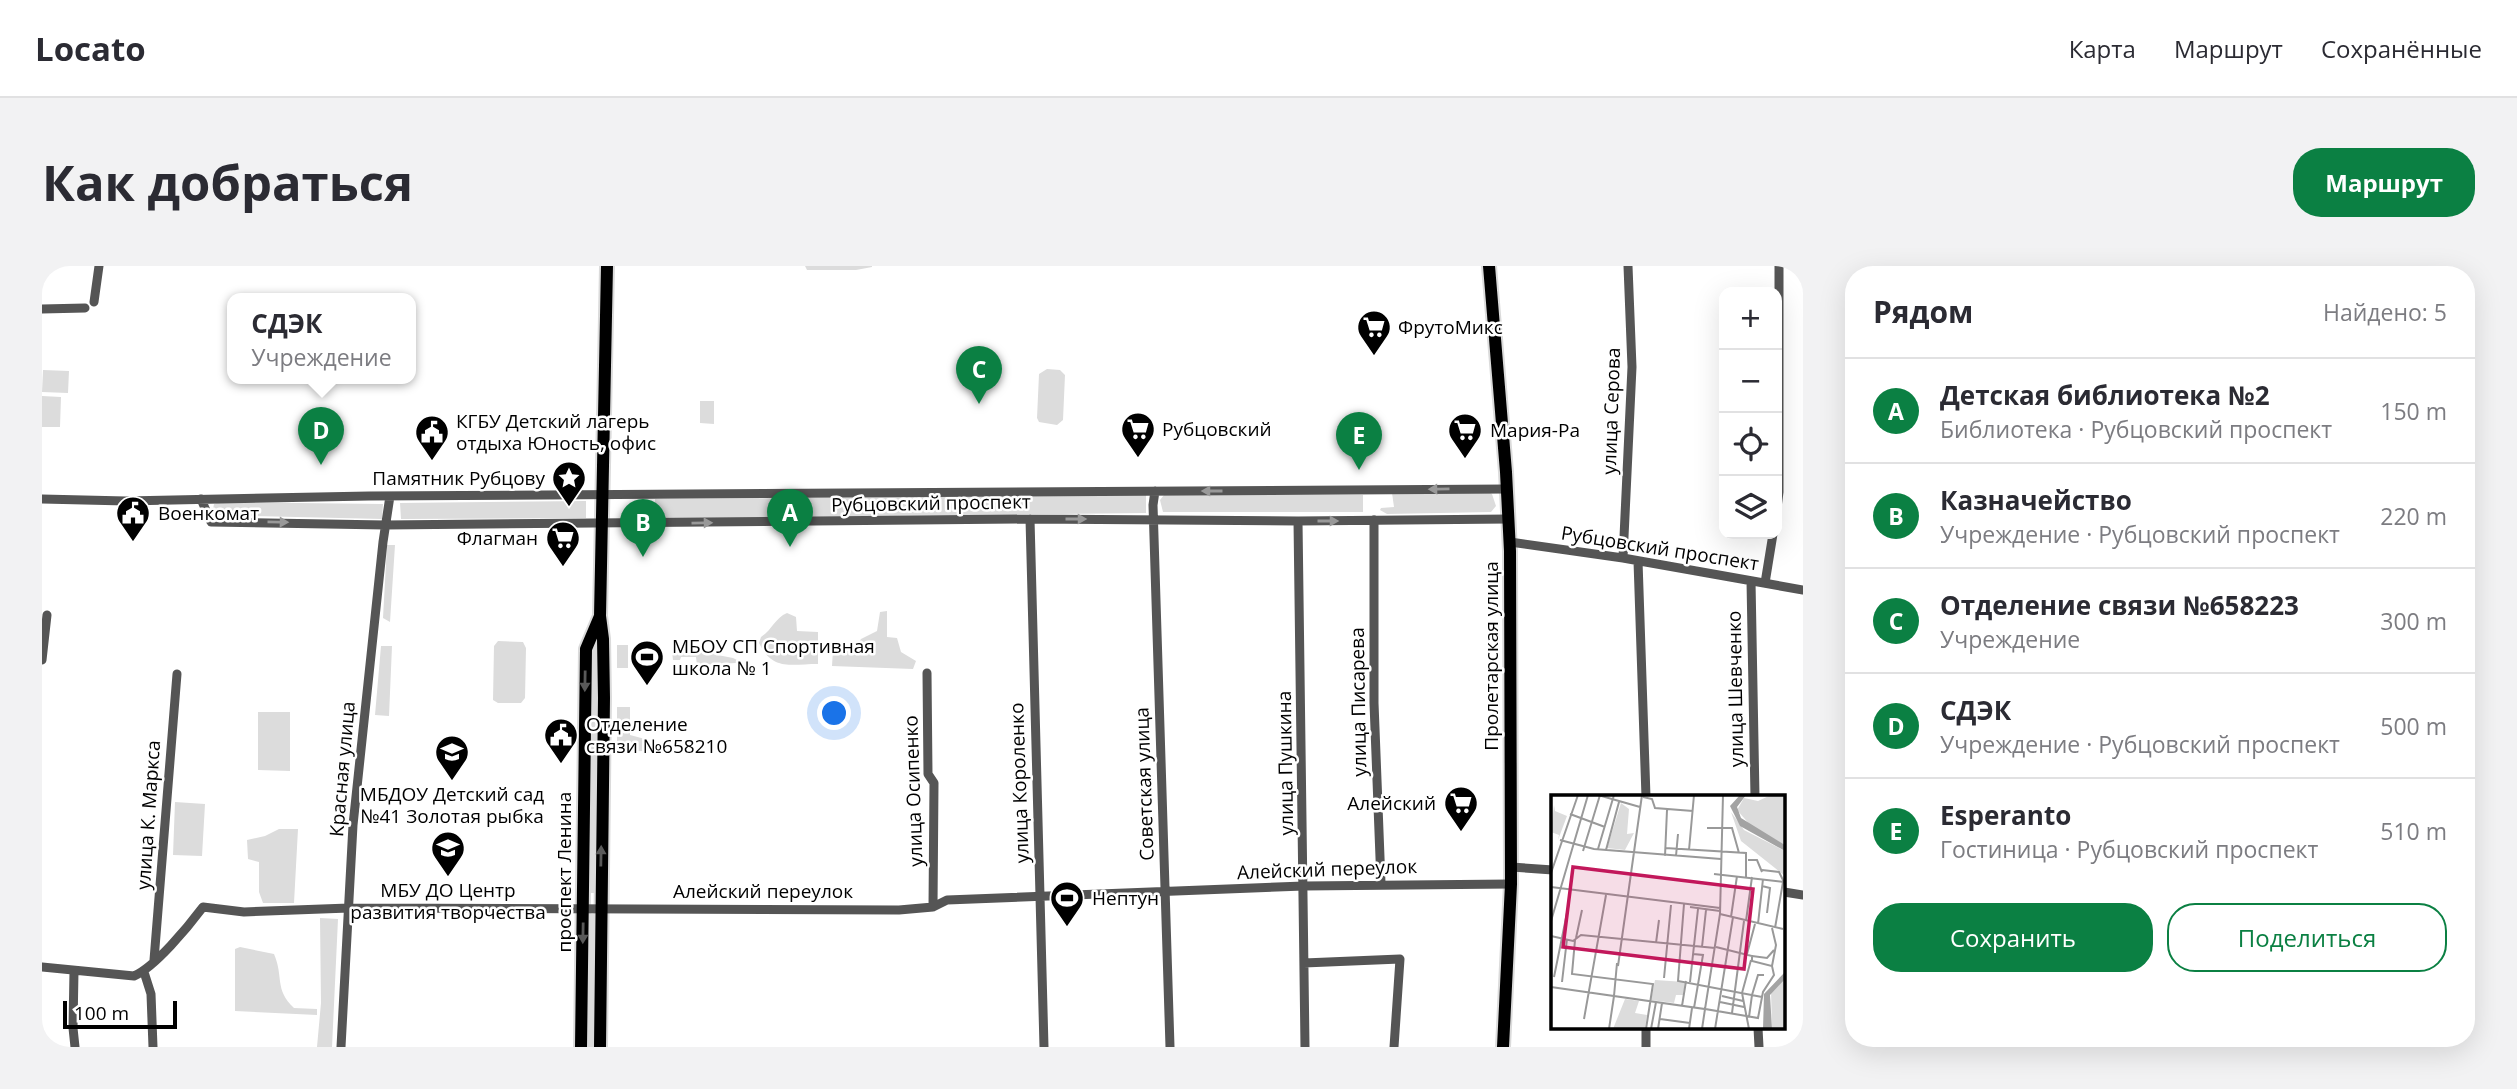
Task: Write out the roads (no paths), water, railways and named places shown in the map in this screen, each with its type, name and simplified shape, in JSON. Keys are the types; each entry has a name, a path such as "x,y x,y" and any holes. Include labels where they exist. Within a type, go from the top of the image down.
{"main road":[{"name":"проспект Ленина","path":"600,1047 603,639 600,616 607,266"},
{"name":"Пролетарская улица","path":"1489,266 1510,542 1511,884 1503,1047"},
{"name":"проспект Ленина","path":"581,1047 586,649 600,616"},
{"path":"588,639 603,639"}],"street":[{"path":"94,302 99,266"},
{"name":"улица Серова","path":"1623,558 1632,367 1628,266"},
{"path":"1779,266 1779,476"},
{"path":"42,309 85,308"},
{"name":"Рубцовский проспект","path":"42,499 126,501 604,494 1507,489"},
{"name":"Советская улица","path":"1155,491 1170,1047"},
{"path":"793,494 794,522"},
{"name":"Красная улица","path":"341,1047 353,825 390,496"},
{"name":"Рубцовский проспект","path":"201,499 211,523 385,525 1030,519 1509,519"},
{"name":"улица Короленко","path":"1030,519 1044,1047"},
{"name":"улица Писарева","path":"1374,520 1374,703 1381,883"},
{"name":"улица Пушкина","path":"1298,521 1305,1047"},
{"path":"1765,583 1772,539"},
{"name":"Рубцовский проспект","path":"1510,542 1623,558 1803,590"},
{"path":"1638,561 1646,795"},
{"name":"улица Шевченко","path":"1751,581 1755,795"},
{"path":"42,660 47,615"},
{"name":"улица Осипенко","path":"927,673 928,774 933,783 933,907"},
{"name":"улица К. Маркса","path":"155,960 177,674"},
{"path":"1511,867 1551,870"},
{"name":"Алейский переулок","path":"145,972 181,936 203,908 244,912 349,908 899,910 933,907 947,900 1381,883 1511,884"},
{"path":"1304,963 1400,959 1394,1047"},
{"path":"42,967 134,976 145,972 151,994 153,1047"},
{"path":"74,971 75,1047"}],"place":[{"name":"ФрутоМикс","path":"1374,357"},
{"name":"Отделение связи №658223","path":"979,404"},
{"name":"Рубцовский","path":"1138,459"},
{"name":"Мария-Ра","path":"1465,460"},
{"name":"КГБУ Детский лагерь отдыха Юность, офис","path":"432,462"},
{"name":"СДЭК","path":"321,465"},
{"name":"Esperanto","path":"1359,470"},
{"name":"Памятник Рубцову","path":"569,508"},
{"name":"Военкомат","path":"133,543"},
{"name":"Детская библиотека №2","path":"790,547"},
{"name":"Казначейство","path":"643,557"},
{"name":"Флагман","path":"563,568"},
{"name":"МБОУ СП Спортивная школа № 1","path":"647,687"},
{"name":"Отделение связи №658210","path":"561,765"},
{"name":"МБДОУ Детский сад №41 Золотая рыбка","path":"452,782"},
{"name":"Алейский","path":"1461,833"},
{"name":"МБУ ДО Центр развития творчества","path":"448,878"},
{"name":"Нептун","path":"1067,928"}]}
